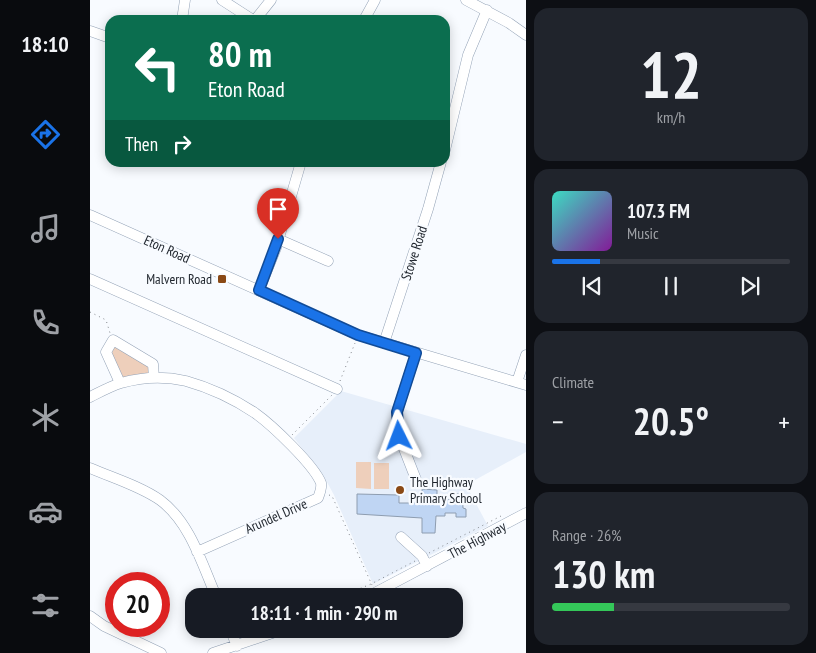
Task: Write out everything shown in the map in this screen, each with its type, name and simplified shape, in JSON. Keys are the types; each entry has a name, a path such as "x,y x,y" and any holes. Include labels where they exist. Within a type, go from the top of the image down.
{"street":[{"path":"183,15 185,0"},
{"path":"222,0 250,15"},
{"path":"258,15 271,0"},
{"path":"367,15 375,0"},
{"path":"471,1 526,35"},
{"path":"450,129 468,54 487,10"},
{"path":"90,31 105,36"},
{"path":"259,290 278,239 300,167"},
{"name":"Stowe Road","path":"384,344 428,209 440,167"},
{"name":"Eton Road","path":"90,215 358,335 522,384"},
{"path":"278,239 328,261"},
{"path":"90,279 337,389"},
{"path":"120,383 106,352 110,342 113,340 153,364 154,378"},
{"path":"416,353 397,412 399,436 417,482"},
{"path":"522,384 526,355"},
{"name":"Arundel Drive","path":"90,397 120,383 154,378 185,381 222,394 257,414 287,441 305,460 321,484 321,492 318,498 197,552"},
{"path":"90,468 148,493 174,512 184,526 213,588"},
{"name":"The Highway","path":"378,588 424,559 526,513"},
{"path":"401,537 424,559"},
{"path":"91,621 161,653"},
{"path":"234,638 237,646"},
{"path":"213,653 259,638"}],"path":[{"path":"90,312 106,320 113,340"},
{"path":"321,492 332,496 370,588"},
{"path":"378,588 424,559 500,516"}],"shaded area":[{"path":"113,345 149,364 150,377 124,380 112,355"},
{"name":"The Highway Primary School","path":"341,391 526,444 526,452 466,485 488,526 373,584 334,495 322,473 294,438"},
{"path":"356,462 371,462 371,489 356,488"},
{"path":"374,463 389,463 389,489 374,489"}],"building":[{"path":"422,489 437,490 437,499 453,500 454,494 462,494 466,517 456,517 456,513 445,513 445,516 436,516 435,533 422,533 422,518 357,514 357,494 399,495 399,503 422,503"}],"place":[{"name":"Malvern Road","path":"222,279"},
{"name":"The Highway Primary School","path":"400,490"}],"route":[{"path":"278,239 259,290 358,335 416,353 397,412 399,436"}]}
